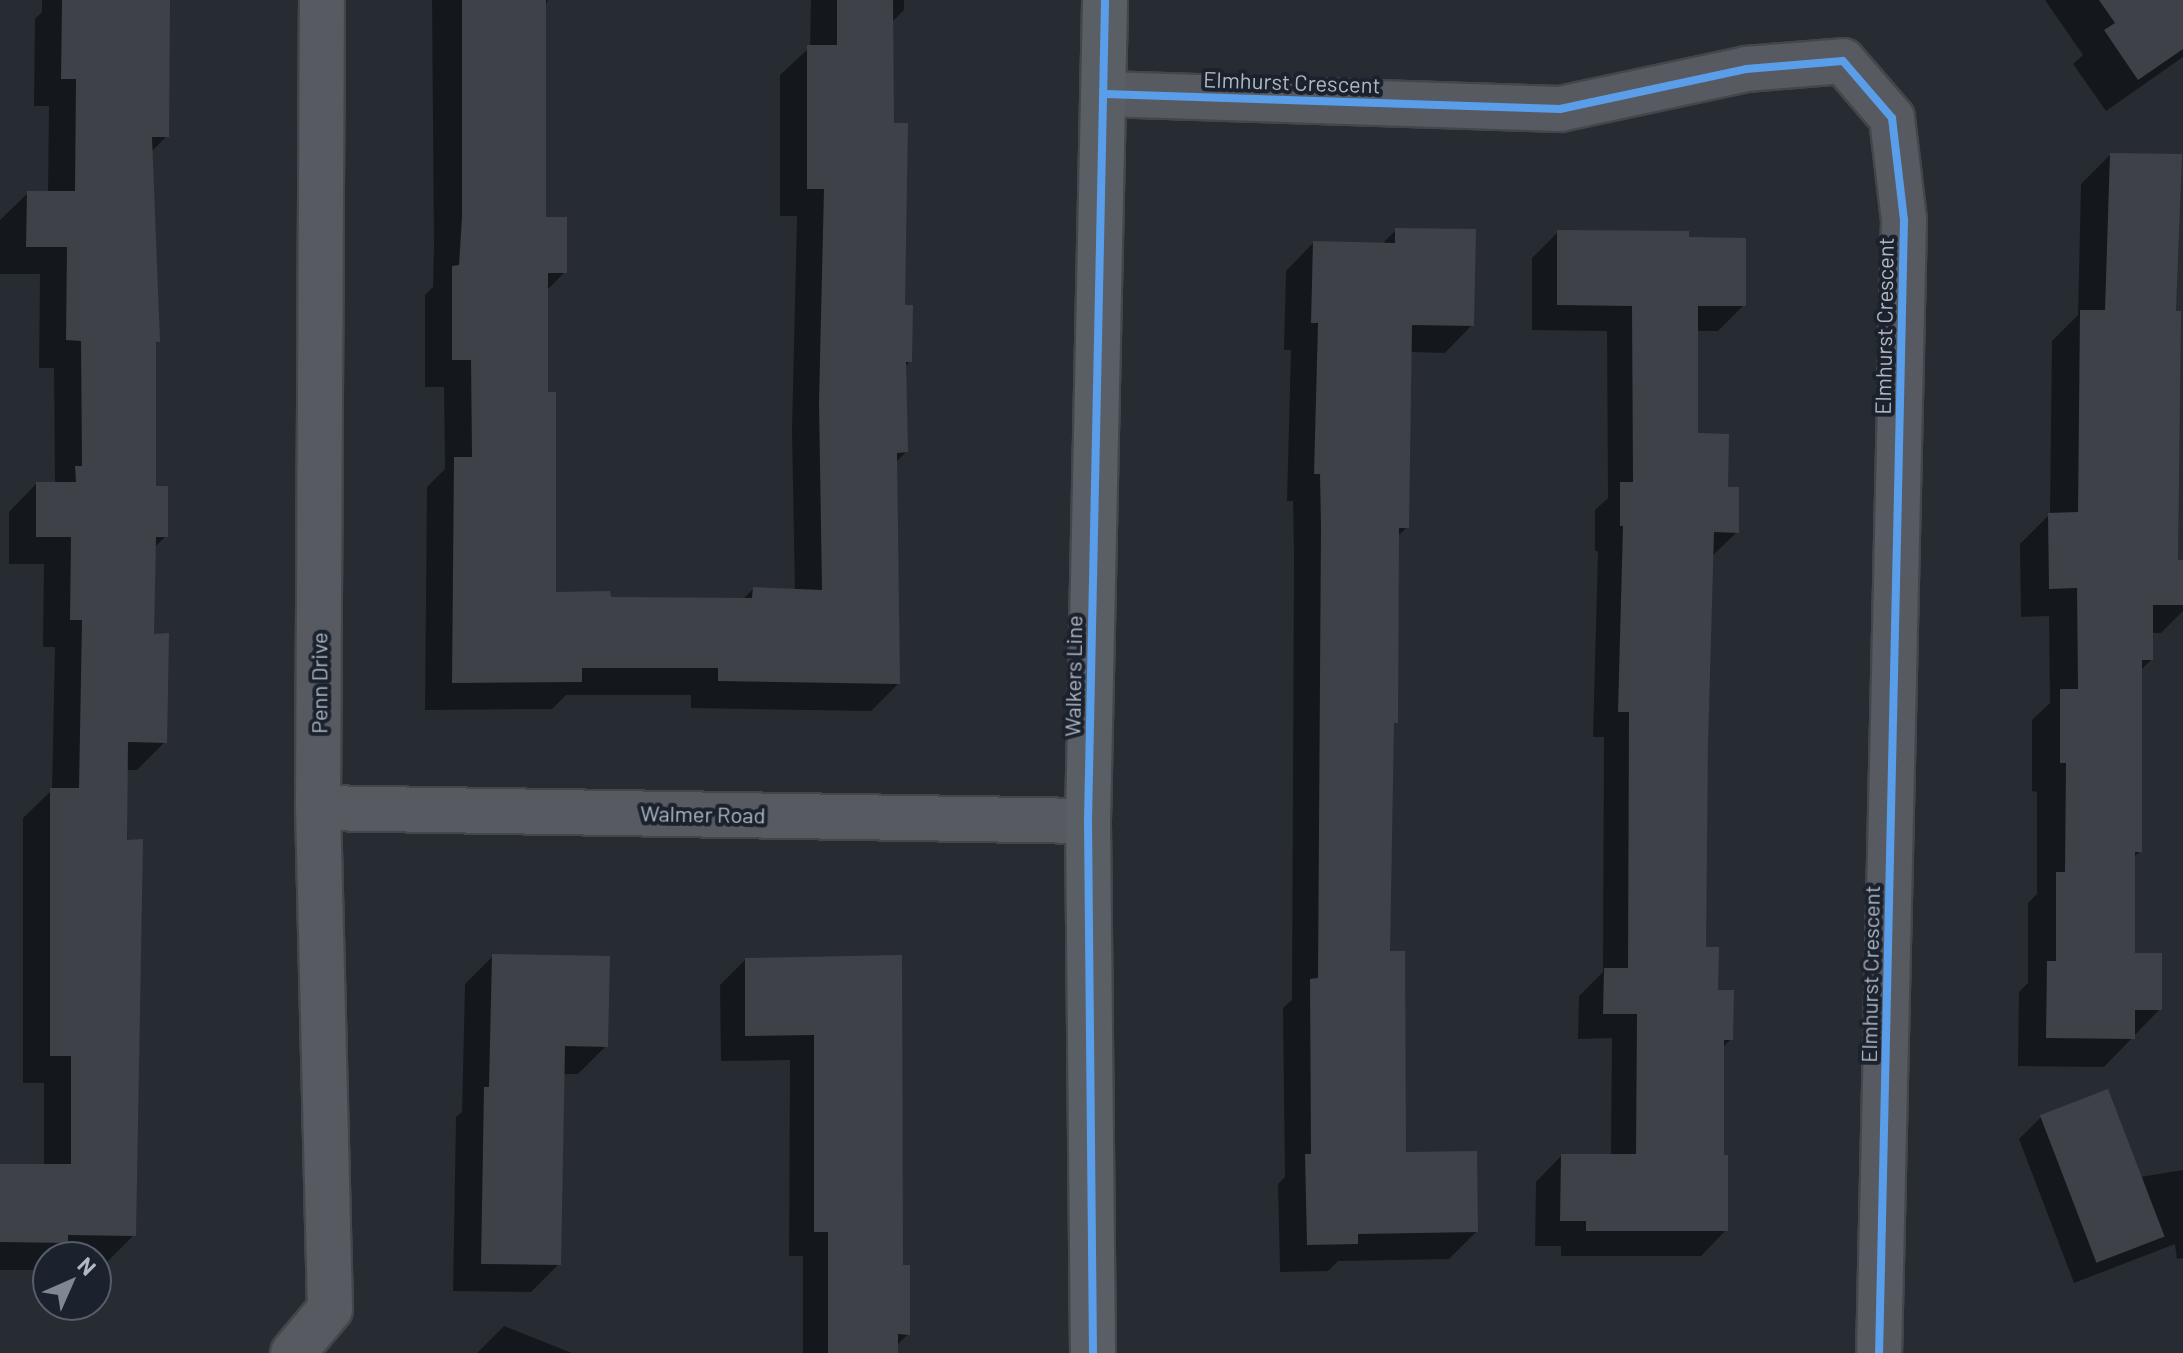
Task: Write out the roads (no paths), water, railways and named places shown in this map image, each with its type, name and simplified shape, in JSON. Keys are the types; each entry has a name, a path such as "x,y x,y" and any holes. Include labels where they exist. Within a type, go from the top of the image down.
{"main road":[{"name":"Walkers Line","path":"1093,1353 1088,821 1105,0"}],"street":[{"name":"Penn Drive","path":"293,1353 330,1309 318,808 322,0"},
{"name":"Elmhurst Crescent","path":"1105,94 1560,109 1746,69 1843,61 1892,118 1904,220 1879,1353"},
{"name":"Walmer Road","path":"318,808 1088,821"}]}
